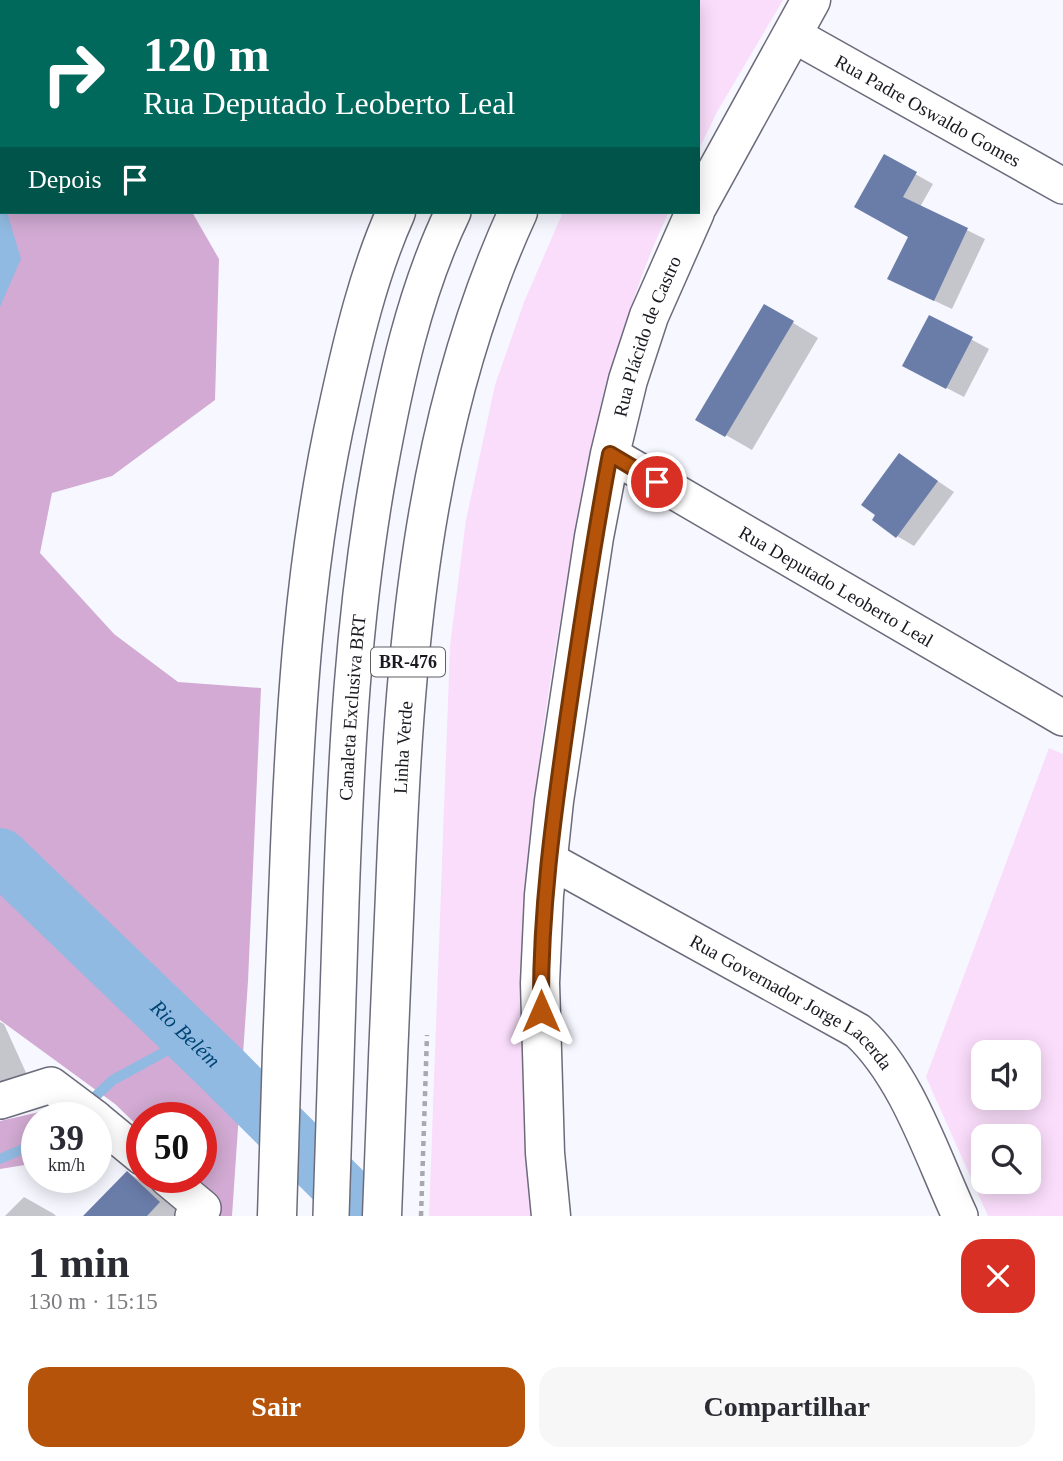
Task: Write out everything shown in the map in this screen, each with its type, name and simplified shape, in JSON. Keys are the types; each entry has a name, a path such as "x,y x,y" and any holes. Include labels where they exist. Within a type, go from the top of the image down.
{"main road":[{"path":"700,201 811,0"},
{"path":"277,1216 294,748 307,593 329,446 346,373 369,286 395,214"},
{"name":"Linha Verde","path":"382,1216 403,733 420,571 437,468 455,384 475,315 516,214"},
{"name":"Rua Plácido de Castro","path":"551,1216 541,997 547,859 594,537 610,454 628,380 649,316 694,214"}],"street":[{"name":"Rua Padre Oswaldo Gomes","path":"792,34 1063,186"},
{"name":"Canaleta Exclusiva BRT","path":"331,1216 347,748 359,601 383,451 403,358 422,288 452,214"},
{"name":"Rua Deputado Leoberto Leal","path":"610,454 1063,718"},
{"name":"Rua Governador Jorge Lacerda","path":"547,859 858,1031 873,1045 895,1078 960,1216"},
{"path":"0,1101 51,1085 73,1102"},
{"path":"112,1132 126,1144"},
{"path":"181,1193 200,1213"}],"path":[{"path":"421,1216 427,1034"}],"shaded area":[{"path":"700,0 783,0 717,112 700,147"},
{"path":"0,214 193,214 219,259 215,400 112,476 52,493 40,553 114,634 178,682 261,688 248,981 232,1216 216,1216 200,1193 217,1193 217,1102 126,1102 126,1115 0,1020"},
{"path":"562,214 668,214 639,283 616,356 568,577 544,721 535,794 524,939 524,1084 529,1183 534,1216 429,1216 450,646 466,520 495,385 524,302"},
{"path":"1049,748 1063,754 1063,1216 988,1216 978,1194 1041,1194 1041,1124 971,1124 971,1178 926,1077"},
{"path":"21,1116 21,1166 0,1169 0,1121"}],"water":[{"path":"0,214 8,214 21,259 0,307"}],"building":[{"path":"884,154 917,172 903,197 968,228 934,301 887,279 908,237 854,207"},
{"path":"764,304 794,321 725,437 695,420"},
{"path":"929,315 973,337 946,389 902,366"},
{"path":"899,453 938,481 896,538 872,520 875,515 861,505"},
{"path":"126,1172 126,1193 150,1193 160,1202 147,1216 83,1216 105,1193 112,1193 112,1186"}],"waterway":[{"name":"Rio Belém","path":"0,856 221,1068 369,1216"},
{"path":"89,1102 113,1080 190,1038"},
{"path":"0,1159 21,1150"}],"route":[{"path":"541,1011 541,930 554,801 594,537 610,454 657,482"}]}
